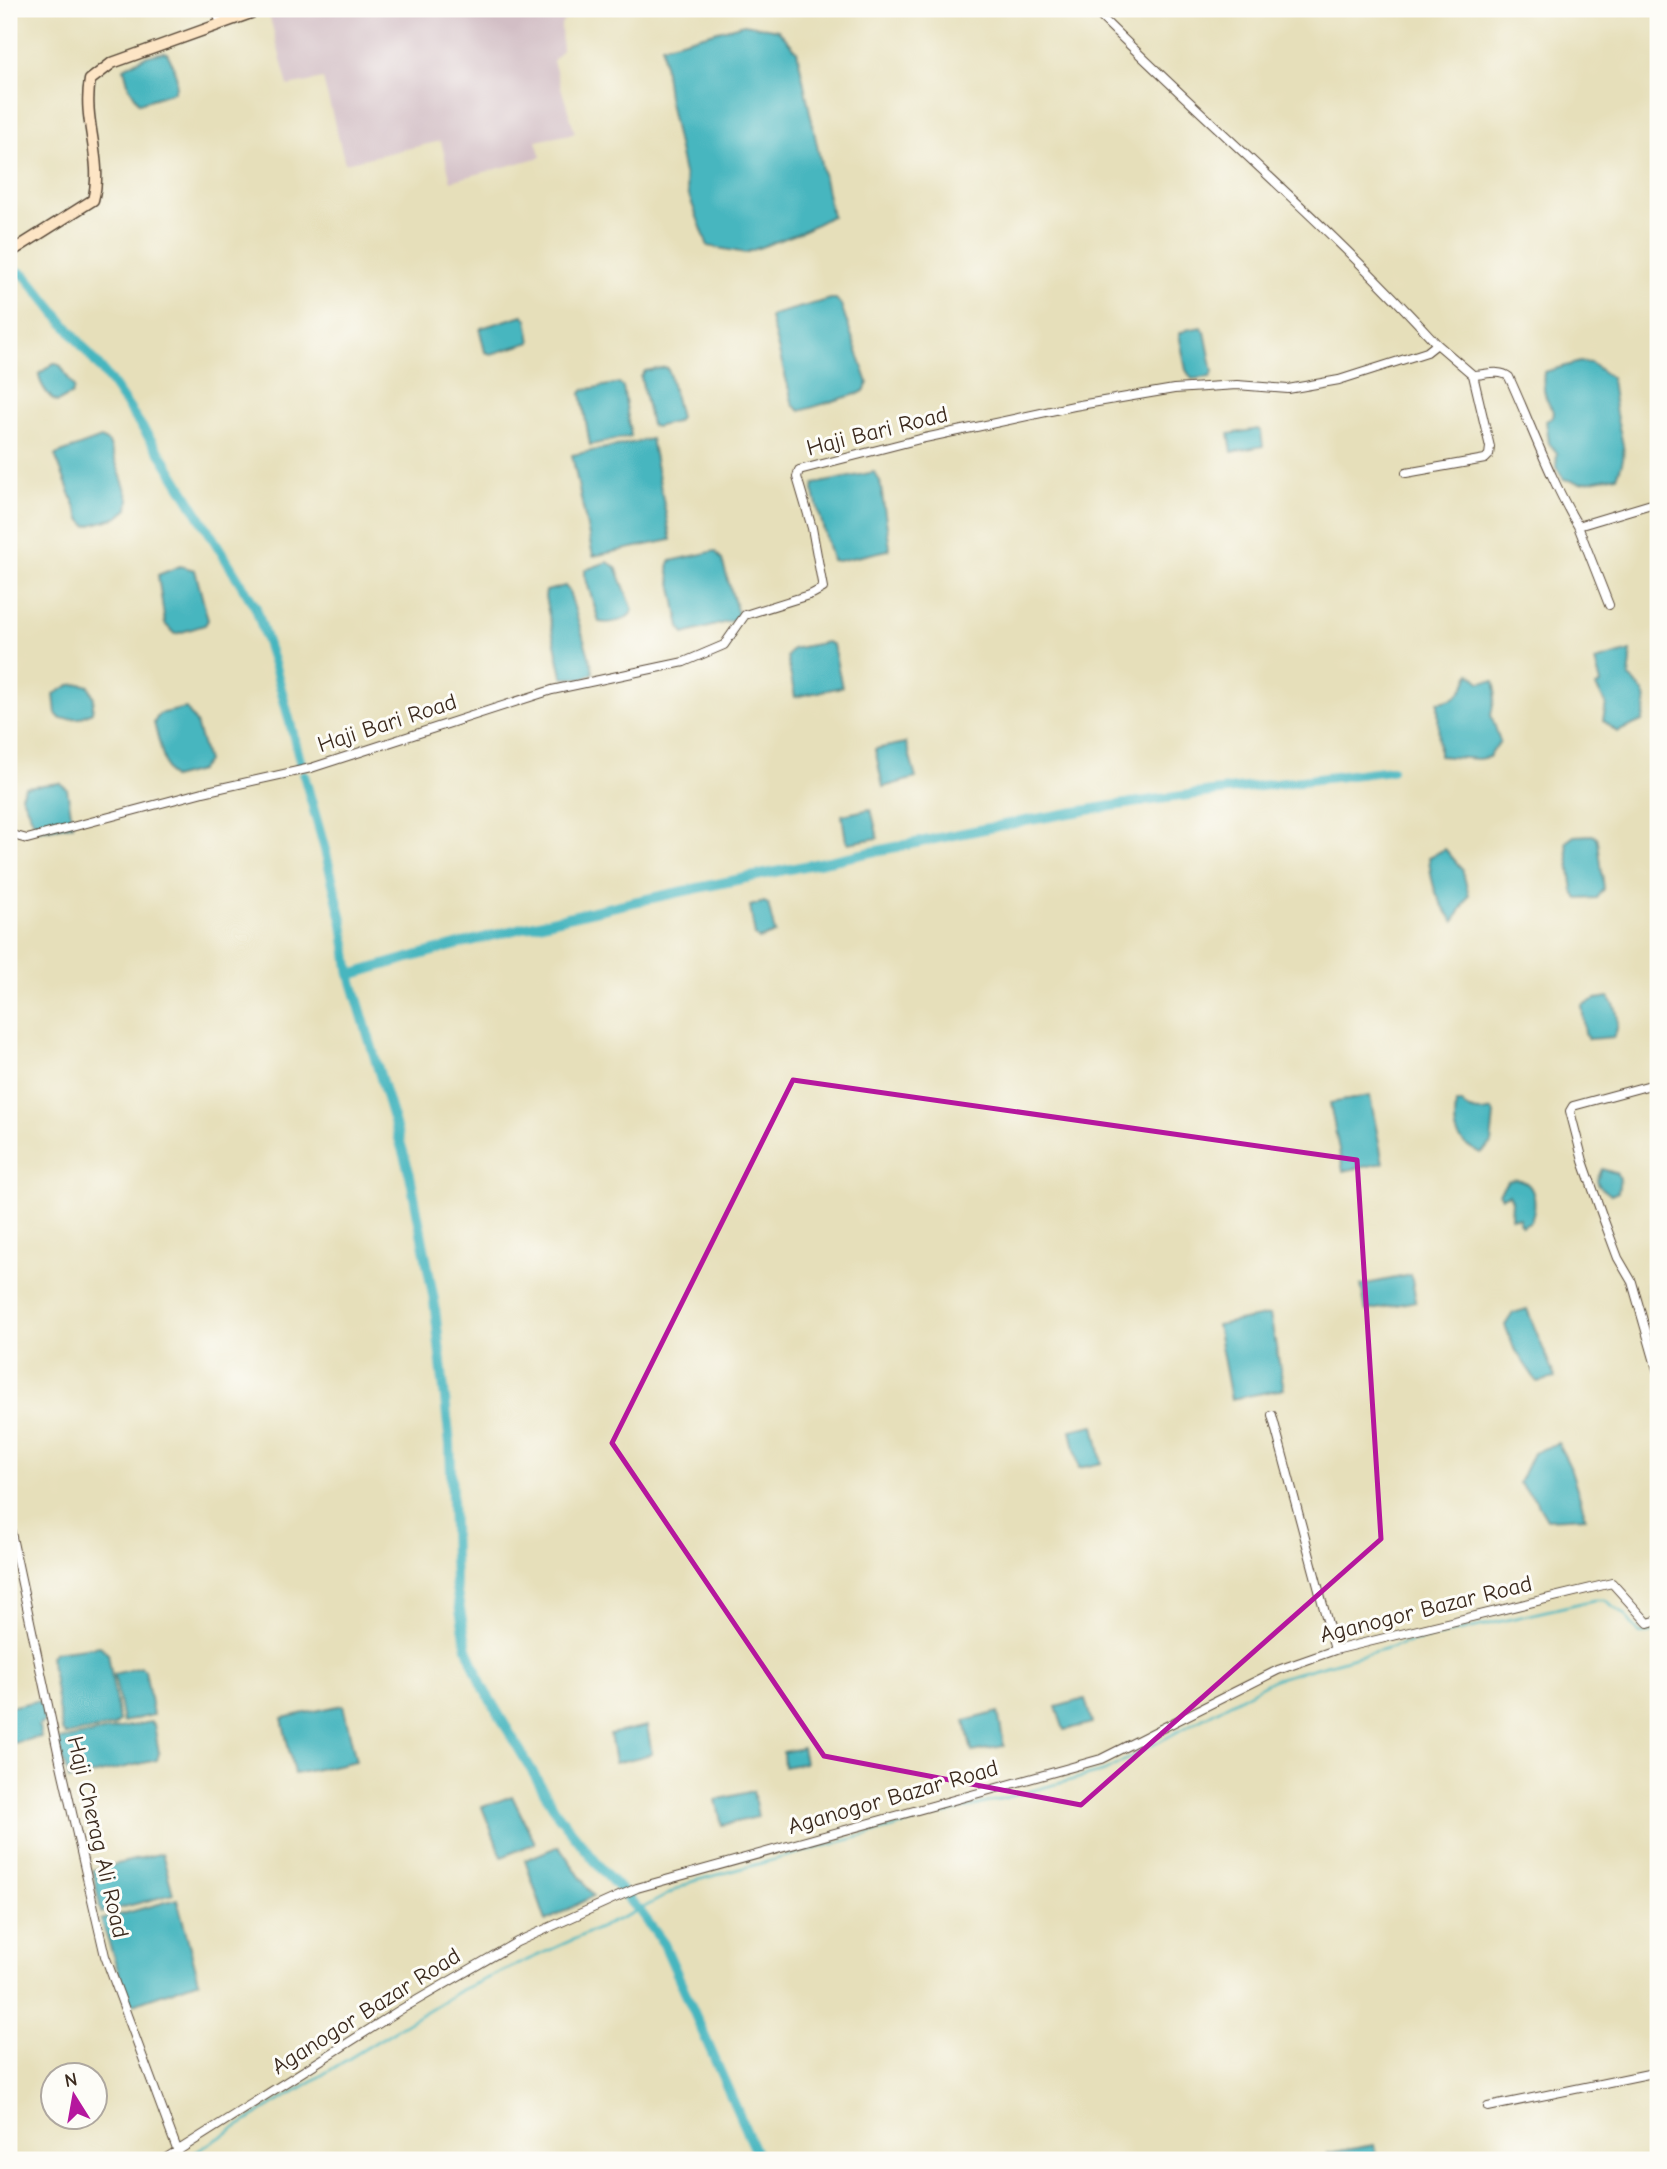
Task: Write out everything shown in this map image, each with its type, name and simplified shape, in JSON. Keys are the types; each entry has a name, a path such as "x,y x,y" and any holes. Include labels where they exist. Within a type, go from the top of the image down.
{"main road":[{"path":"9,253 93,200 98,181 86,100 90,80 112,63 262,9"}],"street":[{"path":"215,9 221,23"},
{"path":"1093,9 1168,84 1313,215 1437,344 1473,374 1490,447 1489,455 1485,459 1406,473"},
{"name":"Haji Bari Road","path":"9,834 27,839 203,792 311,768 525,698 684,662 724,645 745,615 823,588 812,528 797,477 799,470 1032,414 1174,389 1237,385 1288,389 1339,380 1427,352 1437,344"},
{"path":"1473,374 1505,373 1509,377 1558,491 1578,526 1609,605"},
{"path":"1578,526 1658,502"},
{"path":"1658,1083 1573,1106 1570,1111 1583,1161 1603,1218 1618,1258 1632,1282 1658,1373"},
{"path":"1272,1415 1335,1650"},
{"name":"Haji Cherag Ali Road","path":"9,1523 58,1752 106,1956 178,2152"},
{"name":"Aganogor Bazar Road","path":"163,2160 400,2010 517,1942 637,1888 1101,1759 1278,1670 1335,1650 1612,1583 1648,1623 1658,1619"},
{"path":"1488,2107 1658,2073"}],"highlighted area":[{"path":"793,1080 1357,1160 1381,1539 1081,1805 824,1756 612,1443"}],"shaded area":[{"path":"281,9 572,9 561,25 562,50 553,61 575,133 536,141 541,157 451,181 441,141 345,163 323,79 288,86 269,14"}],"water":[{"path":"744,24 778,30 797,51 832,216 799,233 745,253 708,246 688,193 668,97 662,46"},
{"path":"167,53 175,72 177,82 174,92 139,103 129,87 124,68 144,57"},
{"path":"836,299 841,305 868,383 860,393 800,411 793,405 770,318 772,315"},
{"path":"523,315 527,319 531,342 491,354 485,352 481,328"},
{"path":"1201,327 1205,332 1213,372 1210,377 1192,379 1186,370 1179,334"},
{"path":"1580,362 1591,363 1611,378 1624,449 1617,476 1581,483 1564,479 1556,467 1557,453 1549,443 1546,421 1553,417 1554,412 1546,398 1543,383 1544,372"},
{"path":"54,363 61,366 74,388 72,394 57,402 45,390 39,374"},
{"path":"666,367 680,418 676,422 655,427 651,425 641,377 645,371"},
{"path":"619,383 623,387 631,436 590,445 581,393 584,390"},
{"path":"1258,429 1263,446 1232,452 1229,434"},
{"path":"101,438 109,443 129,499 128,509 118,517 87,526 80,518 55,455"},
{"path":"651,439 671,540 593,556 572,455"},
{"path":"874,472 880,481 890,547 888,550 832,560 813,490 814,484"},
{"path":"715,551 722,560 738,614 734,620 684,634 680,627 668,567 670,561"},
{"path":"607,562 616,567 633,610 623,619 604,623 599,622 585,570"},
{"path":"180,566 195,570 208,620 205,625 175,634 165,624 158,575"},
{"path":"565,586 569,591 592,666 593,673 584,678 562,676 545,597 546,591"},
{"path":"827,642 833,645 842,687 795,697 787,657 792,649"},
{"path":"1630,651 1629,677 1643,692 1646,707 1642,721 1617,732 1603,720 1606,704 1596,687 1601,684 1595,661"},
{"path":"1470,673 1480,682 1494,681 1496,691 1491,715 1500,741 1489,757 1478,759 1439,756 1438,702 1455,697 1465,685"},
{"path":"70,685 89,686 94,698 92,712 80,718 61,719 56,714 54,694"},
{"path":"186,708 196,723 207,761 199,771 172,778 167,771 154,723 159,714"},
{"path":"906,743 916,778 883,787 875,749"},
{"path":"60,783 67,789 73,825 38,831 21,795 25,787"},
{"path":"871,809 878,838 848,843 842,815"},
{"path":"1574,836 1597,837 1598,841 1604,889 1597,898 1578,899 1573,891 1566,842"},
{"path":"1445,849 1462,869 1469,895 1454,922 1436,892 1430,867 1429,857"},
{"path":"764,902 768,904 775,933 759,939 755,936 750,906"},
{"path":"1608,997 1617,1016 1614,1037 1589,1039 1585,1033 1582,1005"},
{"path":"1370,1096 1383,1163 1343,1171 1330,1103"},
{"path":"1456,1103 1461,1103 1475,1112 1492,1110 1494,1114 1491,1144 1481,1153 1465,1144 1457,1134"},
{"path":"1602,1169 1616,1173 1620,1178 1618,1192 1611,1195 1599,1186 1597,1180"},
{"path":"1516,1179 1528,1185 1534,1195 1531,1221 1522,1226 1520,1218 1511,1217 1512,1200 1509,1194 1502,1197 1499,1193 1508,1181"},
{"path":"1658,1274 1658,1330 1650,1323 1648,1276"},
{"path":"1411,1275 1416,1301 1366,1311 1361,1285"},
{"path":"1527,1309 1555,1378 1537,1382 1514,1348 1505,1325 1513,1313"},
{"path":"1270,1315 1284,1389 1231,1399 1217,1325"},
{"path":"1094,1425 1102,1463 1079,1468 1071,1430"},
{"path":"1558,1443 1570,1467 1586,1517 1547,1519 1535,1499 1519,1483 1533,1453"},
{"path":"100,1646 108,1653 119,1722 114,1726 66,1735 62,1731 50,1656 55,1652"},
{"path":"141,1667 145,1670 153,1715 123,1722 114,1674"},
{"path":"1085,1699 1092,1723 1064,1730 1056,1707"},
{"path":"37,1701 41,1704 45,1722 39,1725 41,1737 9,1744 9,1707"},
{"path":"343,1705 356,1761 294,1774 282,1718"},
{"path":"998,1712 1004,1746 972,1752 965,1721"},
{"path":"151,1722 154,1725 159,1753 157,1760 69,1780 58,1743 60,1740"},
{"path":"647,1726 652,1754 615,1763 610,1734"},
{"path":"802,1748 805,1763 784,1767 783,1752"},
{"path":"753,1791 758,1817 722,1825 716,1800"},
{"path":"512,1796 535,1843 502,1857 482,1807"},
{"path":"559,1846 593,1896 546,1921 525,1860"},
{"path":"162,1853 173,1894 101,1913 93,1870"},
{"path":"177,1899 199,1981 130,2005 101,1920"},
{"path":"1374,2145 1377,2160 1330,2160 1328,2153"}],"waterway":[{"path":"9,268 25,275 106,375 164,459 256,608 301,764"},
{"path":"350,975 454,945 612,907 995,827 1164,798 1391,770"},
{"path":"304,775 343,924 350,975 410,1175 434,1300 450,1444 455,1582 467,1648 482,1686 558,1815 639,1910 664,1944 759,2160"},
{"path":"183,2160 461,1990 639,1910 691,1882 1105,1771 1275,1679 1402,1644 1594,1600 1605,1600 1624,1614 1640,1634 1658,1632"}]}
